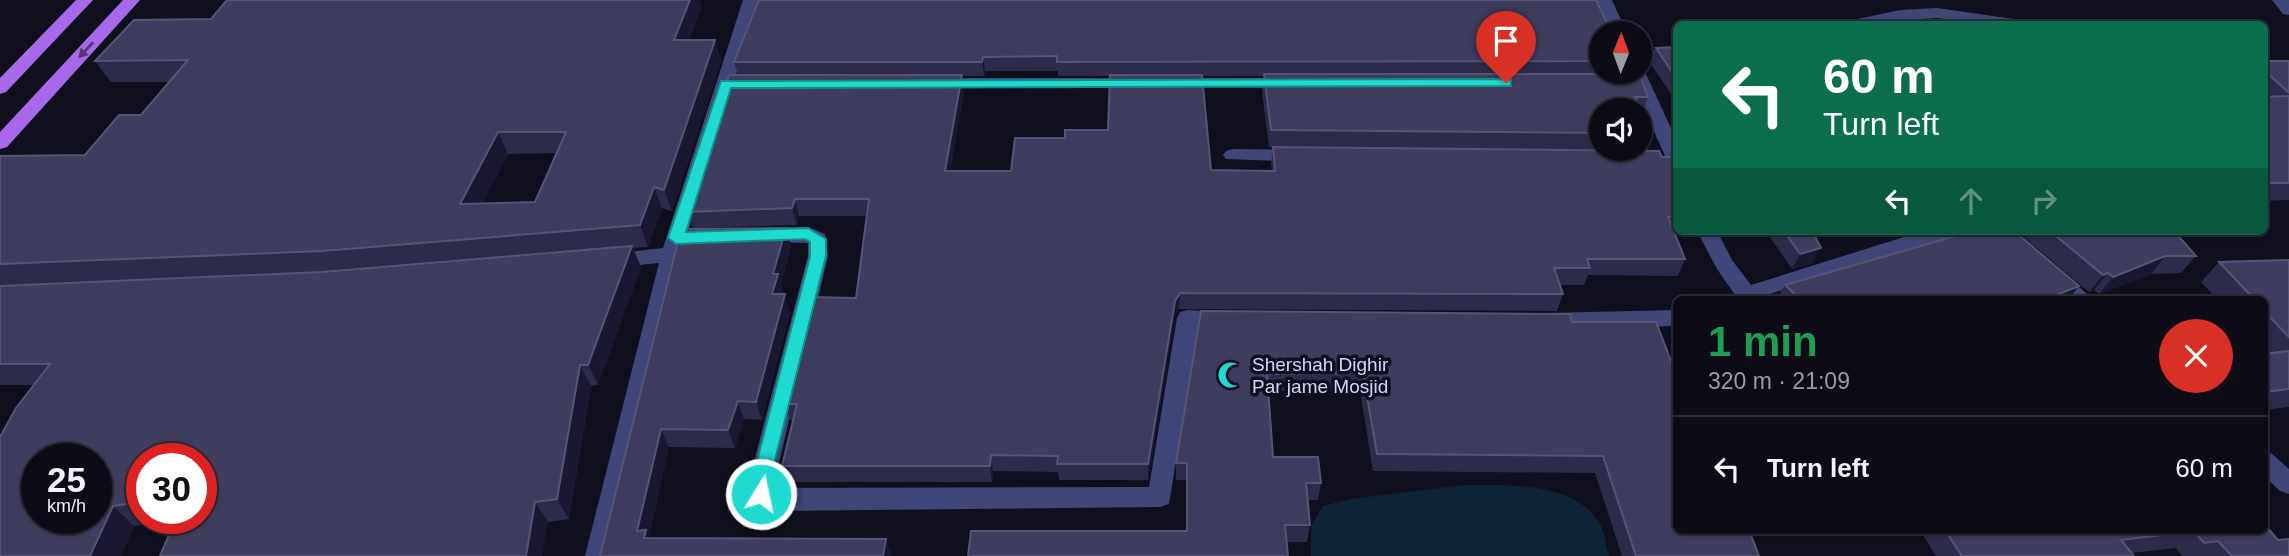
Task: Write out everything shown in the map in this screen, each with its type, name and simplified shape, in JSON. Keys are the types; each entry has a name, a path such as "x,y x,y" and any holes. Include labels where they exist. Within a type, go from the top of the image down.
{"main road":[{"path":"0,88 85,0"},
{"path":"0,143 132,0"}],"street":[{"path":"598,556 673,246 732,83 751,0"},
{"path":"1604,0 1614,21"},
{"path":"2280,0 2289,10"},
{"path":"1869,21 1894,13 1956,13 1999,21"},
{"path":"1652,55 1673,53"},
{"path":"916,83 1308,83"},
{"path":"1637,84 1673,152"},
{"path":"1233,155 1316,156"},
{"path":"1652,159 1673,158"},
{"path":"742,236 808,234 818,239 818,256 760,484 761,494 774,501 1160,498 1188,318 1250,319"},
{"path":"1709,235 1740,296"},
{"path":"1744,296 1934,235"},
{"path":"594,263 702,237"},
{"path":"2031,257 2078,296"},
{"path":"1526,321 1673,318"},
{"path":"2268,465 2289,484"}],"water":[{"path":"1464,485 1539,488 1574,500 1589,510 1600,524 1609,556 1311,556 1311,526 1323,506 1350,499"}],"building":[{"path":"227,0 690,0 674,40 715,40 664,190 654,187 640,225 322,251 0,264 0,156 85,155 119,115 141,115 188,60 95,61 134,20 211,19","holes":["498,132 566,132 535,202 460,204"]},
{"path":"759,0 1596,0 1606,21 1589,21 1589,61 1057,62 1057,56 983,57 982,62 734,62"},
{"path":"1673,47 1673,74 1656,48"},
{"path":"2268,61 2289,61 2289,93 2268,74"},
{"path":"1264,74 1589,74 1589,84 1643,84 1648,97 1589,98 1589,133 1271,130"},
{"path":"729,75 962,75 945,171 1011,171 1015,138 1065,138 1065,130 1108,130 1110,75 1202,75 1211,170 1275,171 1273,147 1589,150 1589,161 1652,161 1652,151 1659,151 1662,157 1673,157 1673,217 1668,217 1673,235 1685,259 1587,259 1590,268 1554,268 1563,294 1180,293 1175,301 1148,464 1057,464 1058,456 991,455 990,466 782,466 797,404 785,404 812,297 856,298 869,199 795,199 792,208 687,212"},
{"path":"2289,96 2289,183 2268,183 2268,97"},
{"path":"786,228 773,274 778,274 772,294 785,294 756,402 738,401 728,430 661,429 637,531 646,530 644,538 886,539 883,556 600,556 681,229"},
{"path":"1787,235 1814,235 1821,248 1800,254"},
{"path":"1959,235 2019,235 2079,286 2054,296 1797,296 1785,285"},
{"path":"2055,235 2178,235 2196,256 2165,256 2113,277 2108,273 2103,275"},
{"path":"632,246 588,365 580,365 557,499 535,502 526,556 160,556 169,534 217,534 217,443 126,443 126,504 112,508 112,443 21,443 21,534 100,534 90,556 0,556 0,437 16,408 50,364 0,364 0,286 322,272"},
{"path":"2289,260 2289,337 2268,315 2268,296 2251,296 2219,262"},
{"path":"1201,311 1570,314 1572,322 1656,322 1673,366 1673,534 1751,534 1759,556 1636,556 1603,456 1377,454 1363,373 1267,374 1273,457 1318,457 1321,483 1306,483 1310,525 1285,525 1288,556 968,556 971,531 1187,531 1187,463 1176,463"},
{"path":"2289,351 2289,389 2268,392 2268,354"},
{"path":"2268,529 2278,540 2289,539 2289,556 2232,556 2218,541 2204,543 2196,534 2268,534"},
{"path":"1948,534 2170,534 2121,540 2134,556 1962,556"}],"place":[{"name":"Shershah Dighir Par jame Mosjid","path":"1231,375"}],"route":[{"path":"761,494 760,484 818,256 818,239 808,234 676,238 726,83 1506,83"}]}
